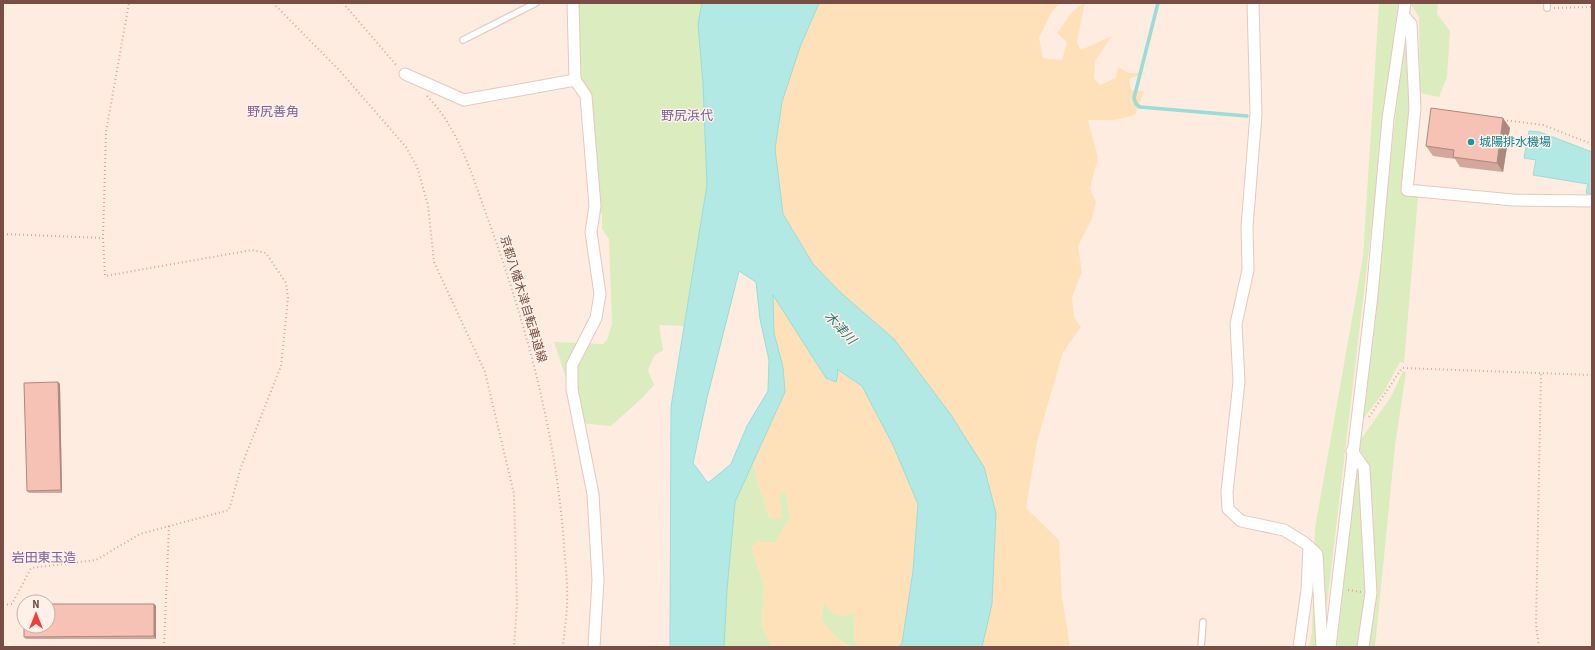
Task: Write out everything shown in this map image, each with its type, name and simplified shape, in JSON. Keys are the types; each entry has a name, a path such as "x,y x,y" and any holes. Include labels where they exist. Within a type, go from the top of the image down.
{"street":[{"path":"573,3 575,80 586,96 595,206 591,232 600,294 596,318 572,365 572,389 593,494 598,580 594,647"},
{"path":"1253,3 1256,114 1247,227 1248,270 1236,324 1239,382 1226,492 1228,509 1241,521 1284,530 1317,554 1322,647"},
{"path":"1330,647 1352,451 1372,295 1388,119 1405,3"},
{"path":"1404,16 1411,24 1415,108 1407,190 1513,200 1592,201"},
{"path":"405,74 464,100 575,80"},
{"path":"1352,451 1364,468 1370,593 1363,647"},
{"path":"1299,647 1307,590 1309,547"}],"lane":[{"path":"463,40 536,3"},
{"path":"1202,647 1203,622"}],"path":[{"path":"3,605 12,604 31,568 96,560 140,534 229,510 241,467 281,366 288,298 286,283 266,253 252,250 105,276 103,238 106,132 129,3"},
{"path":"273,3 350,83 406,147 417,167 428,205 434,262 485,372 514,494 517,603 514,647"},
{"path":"343,3 405,74"},
{"path":"1547,6 1592,7"},
{"name":"京都八幡木津自転車道線","path":"426,95 449,123 462,149 508,275 539,383 549,430 561,511 568,601 563,647"},
{"path":"1498,119 1543,125 1592,144"},
{"path":"3,234 103,238"},
{"path":"1356,423 1367,421 1402,368 1592,375"},
{"path":"1539,647 1536,626 1541,373"},
{"path":"164,647 169,526"},
{"path":"1336,589 1370,593"}],"green space":[{"path":"576,3 702,3 698,24 703,83 707,185 684,326 659,325 663,350 654,356 648,370 654,385 611,426 581,423 554,342 603,344 607,340 612,324 609,239 602,229 602,214 591,195 591,112 578,85"},
{"path":"1379,3 1398,3 1322,647 1309,647 1312,633 1315,528 1363,257"},
{"path":"1410,3 1438,3 1437,14 1450,31 1447,77 1439,97 1420,93 1419,17"},
{"path":"1405,31 1409,112 1402,195 1418,197 1404,363 1400,362 1383,393 1361,422"},
{"path":"1403,371 1406,372 1395,446 1375,647 1337,647 1359,442 1391,397"},
{"path":"753,462 758,483 770,518 780,493 786,493 790,518 775,543 757,541 752,548 764,585 762,625 772,647 724,647 727,590 735,502"},
{"path":"824,602 855,614 854,638 858,647 842,642 821,620"}],"sand":[{"path":"819,3 1060,3 1051,13 1039,38 1043,58 1062,60 1067,42 1057,33 1071,13 1085,3 1077,42 1081,50 1112,36 1095,61 1094,78 1100,85 1116,78 1118,67 1129,73 1145,73 1129,79 1131,90 1144,91 1135,115 1114,120 1088,120 1098,157 1090,189 1096,202 1092,219 1078,246 1082,272 1072,297 1074,317 1081,327 1063,352 1037,442 1026,508 1059,540 1062,597 1070,647 982,647 992,604 996,513 984,467 951,415 894,339 840,292 813,264 783,214 775,149 782,102 800,47"},
{"path":"773,294 836,369 862,385 893,445 918,504 913,571 902,643 899,647 858,647 854,638 855,614 845,616 837,615 830,611 824,602 821,620 840,641 849,647 772,647 762,625 764,585 752,548 757,541 775,543 790,518 786,493 780,493 782,519 770,518 758,483 753,462 785,391 783,367 774,333"}],"water":[{"name":"木津川","path":"702,3 819,3 800,47 782,102 775,149 783,214 813,264 840,292 894,339 951,415 984,467 996,513 992,604 982,647 899,647 902,643 913,571 918,504 893,445 862,386 837,369 838,373 836,382 826,378 773,295 774,333 783,367 785,392 735,502 727,590 724,647 670,647 671,407 707,185 703,83 698,24","holes":["739,271 756,282 760,319 769,360 768,391 747,426 731,464 708,483 693,463 707,398"]},
{"path":"1529,131 1540,132 1592,152 1592,194 1586,193 1588,184 1533,175 1536,160 1524,158"}],"building":[{"name":"城陽排水機場","path":"1431,108 1503,118 1497,163 1453,157 1454,150 1426,146"},
{"path":"58,382 61,490 27,491 24,383"},
{"path":"56,604 154,604 154,636 24,637 24,634 56,634"}],"waterway":[{"path":"1158,3 1134,98 1136,104 1140,107 1247,116"}],"place":[{"name":"城陽排水機場","path":"1471,142"}],"district":[{"name":"野尻善角","path":"273,112"},
{"name":"野尻浜代","path":"687,116"},
{"name":"岩田東玉造","path":"44,558"}]}
